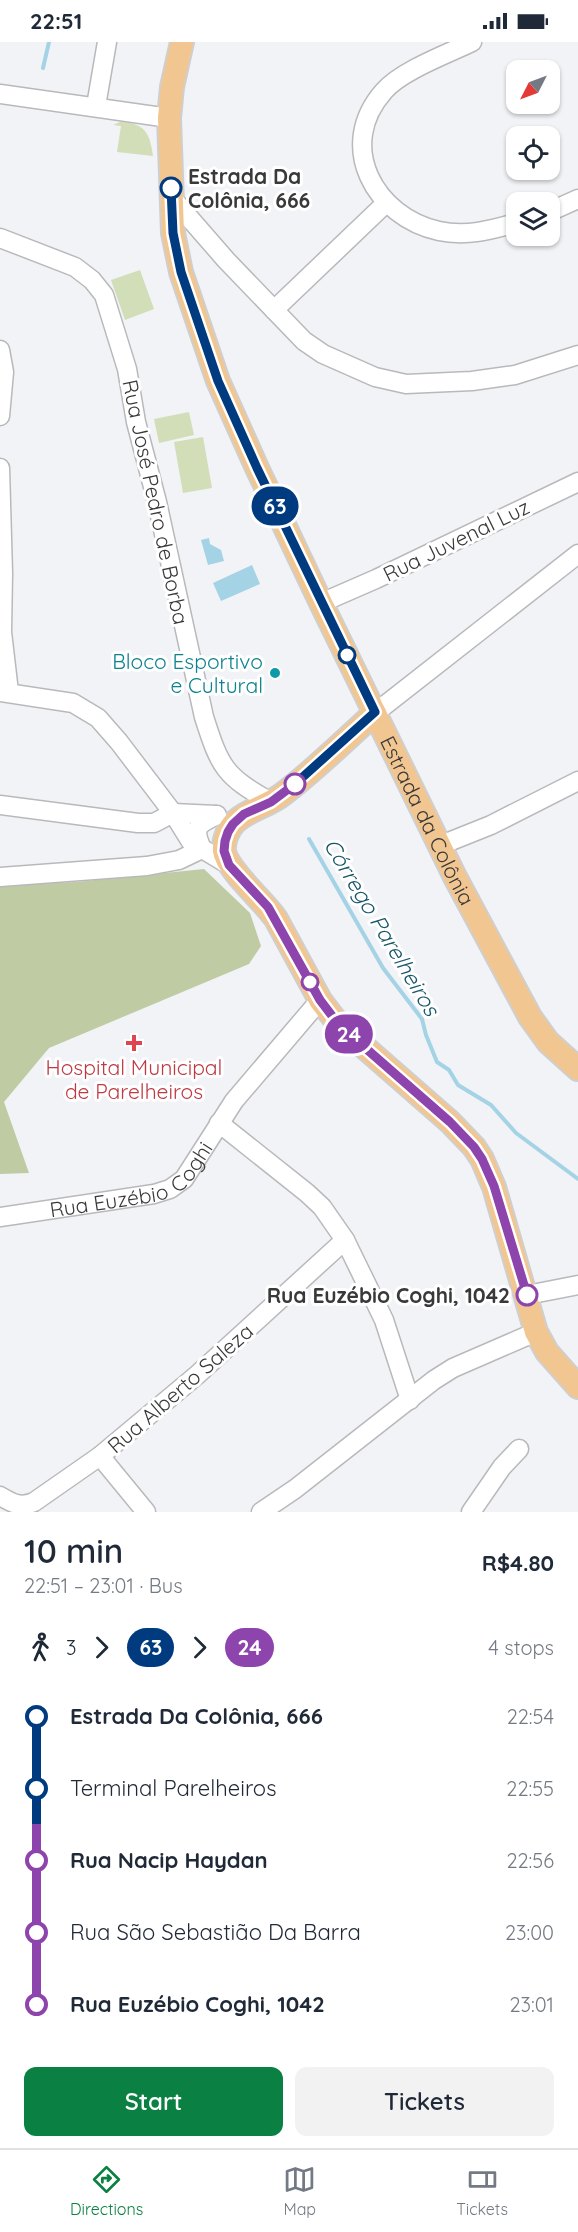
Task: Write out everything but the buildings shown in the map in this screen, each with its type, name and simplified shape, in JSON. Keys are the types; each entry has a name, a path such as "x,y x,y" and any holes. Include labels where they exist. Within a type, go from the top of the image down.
{"main road":[{"name":"Estrada da Colônia","path":"182,42 172,87 169,118 173,233 181,272 218,381 257,468 327,600 375,712 460,886 530,1017 548,1042 578,1069"},
{"path":"375,712 294,785 271,802 244,814 228,832 224,851 229,865 268,907 320,1000 339,1025 450,1122 482,1159 494,1186 536,1332 548,1352 578,1387"}],"street":[{"path":"96,106 107,42"},
{"path":"472,42 405,75 384,90 365,125 362,148 366,171 386,203 412,222 440,231 461,234 506,226"},
{"path":"0,94 169,118"},
{"path":"172,198 226,260 304,342 323,354 375,377 406,384 472,381 515,375 578,355"},
{"path":"560,207 578,199"},
{"path":"274,310 386,203"},
{"name":"Rua José Pedro de Borba","path":"0,238 75,267 92,280 104,295 127,369 136,422 157,502 204,717 214,750 229,773 245,788 271,802"},
{"path":"0,350 4,372 0,416"},
{"path":"0,468 4,692 73,703 98,718 173,813 191,842 229,865"},
{"name":"Rua Juvenal Luz","path":"327,600 578,482"},
{"path":"375,712 578,554"},
{"path":"441,844 491,825 578,781"},
{"path":"0,805 129,823 154,823 173,813 244,814"},
{"path":"202,849 195,834 197,827 217,815"},
{"path":"0,877 147,866 179,860 202,849"},
{"name":"Rua Euzébio Coghi","path":"0,1217 154,1194 170,1189 184,1179 234,1101 320,1000"},
{"path":"219,1123 307,1193 322,1208 345,1240 384,1320 410,1400"},
{"name":"Rua Alberto Saleza","path":"0,1496 26,1506 100,1456 197,1376 345,1240"},
{"path":"527,1295 578,1285"},
{"path":"261,1512 295,1490 453,1368 536,1332"},
{"path":"471,1512 496,1475 519,1449"},
{"path":"100,1456 146,1512"}],"green space":[{"path":"120,122 135,124 145,131 153,156 117,152 121,126 113,125"},
{"path":"140,270 154,309 125,320 111,280"},
{"path":"189,412 194,435 159,443 154,419"},
{"path":"203,437 212,488 183,493 174,442"},
{"path":"204,869 250,913 261,946 249,964 49,1048 4,1102 29,1173 0,1174 0,885 76,882"}],"water":[{"path":"209,538 210,544 221,550 224,561 208,565 201,540"},
{"path":"252,565 260,584 221,601 213,583"}],"waterway":[{"path":"43,68 49,42"},
{"name":"Córrego Parelheiros","path":"309,839 383,968 422,1019 437,1062 449,1070 458,1085 491,1105 516,1133 578,1179"}],"bus line":[{"name":"63","path":"171,188 173,233 181,272 218,381 312,584 375,712 295,784"},
{"name":"24","path":"295,784 271,802 244,814 233,824 228,832 224,851 229,865 268,907 320,1000 339,1025 450,1122 474,1147 494,1186 527,1295"}],"place":[{"name":"Estrada Da Colônia, 666","path":"171,188"},
{"name":"Bloco Esportivo e Cultural","path":"275,673"},
{"name":"Hospital Municipal de Parelheiros","path":"134,1043"},
{"name":"Rua Euzébio Coghi, 1042","path":"527,1295"}]}
